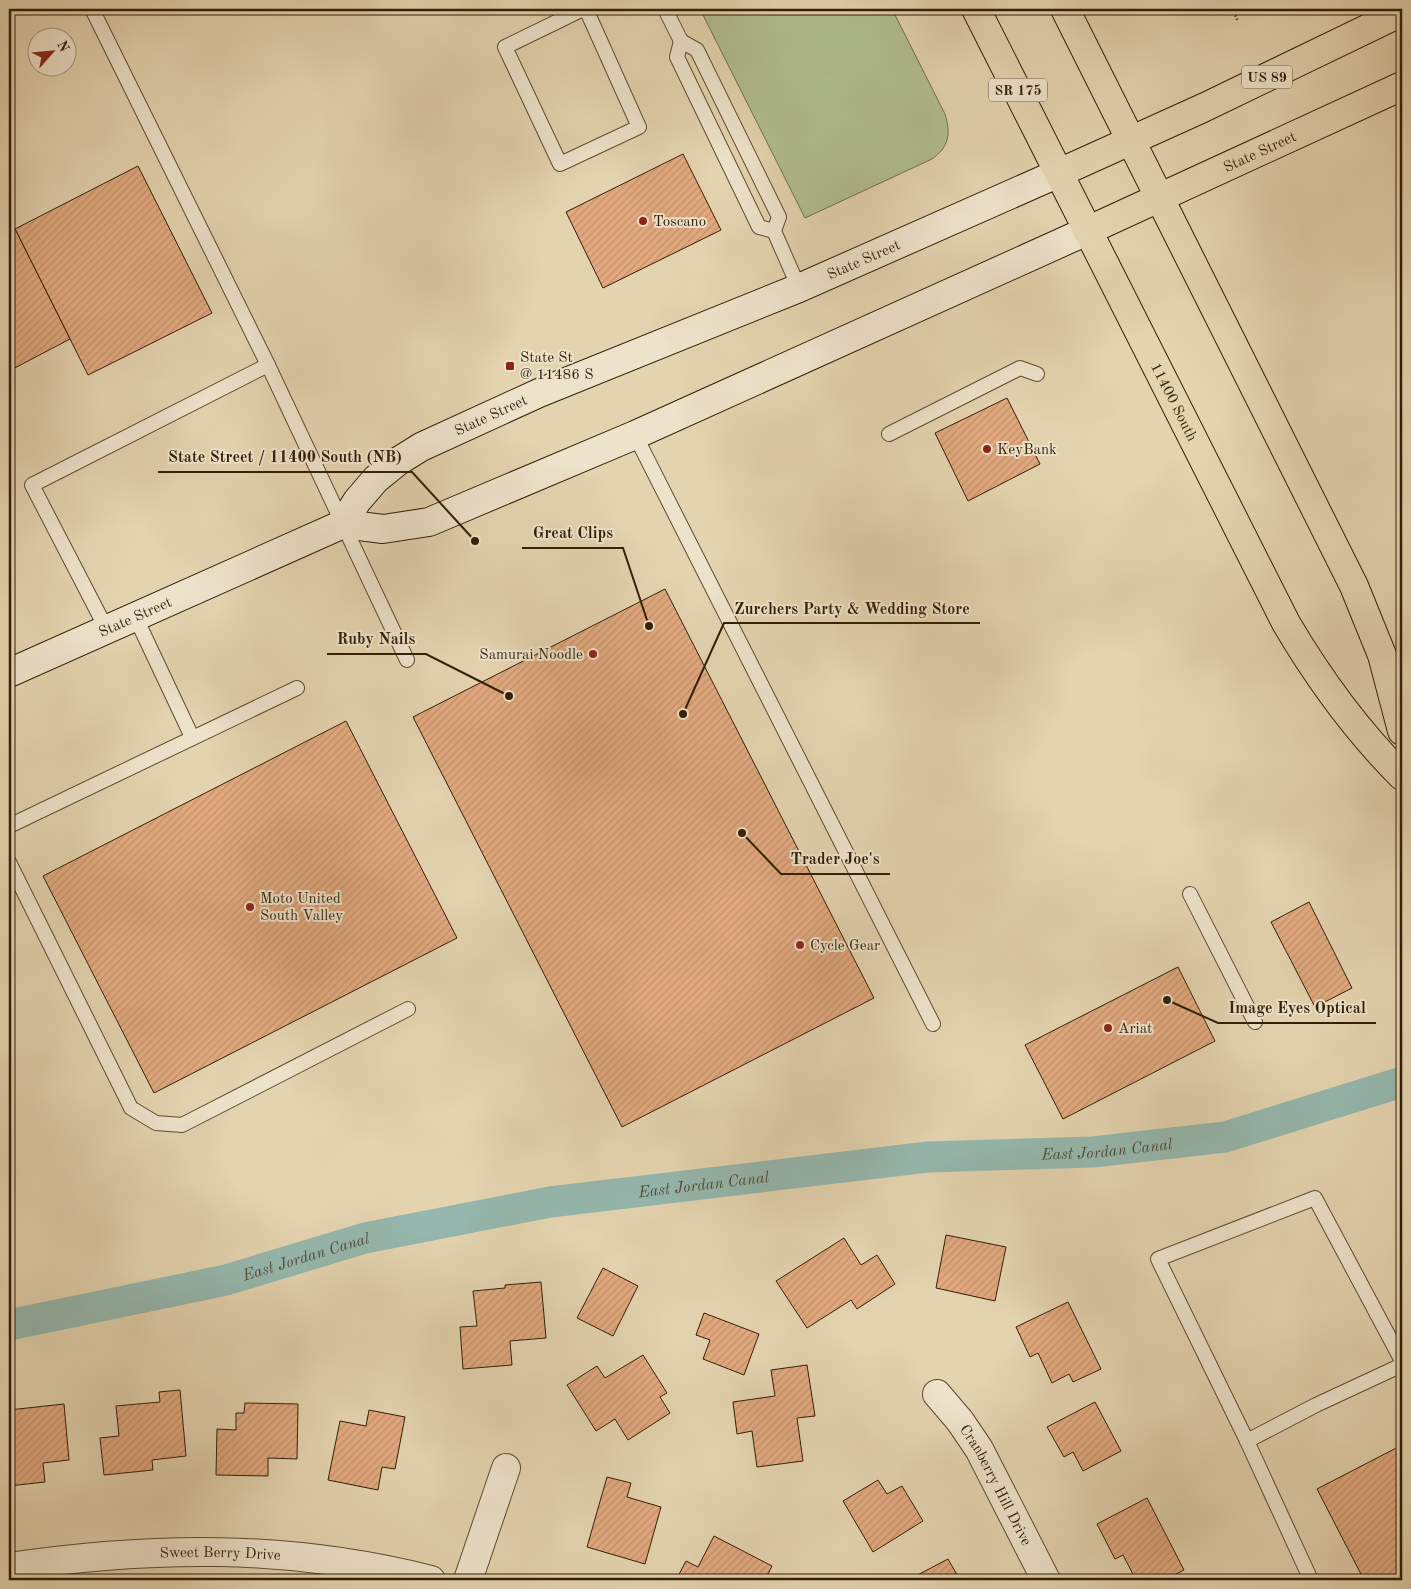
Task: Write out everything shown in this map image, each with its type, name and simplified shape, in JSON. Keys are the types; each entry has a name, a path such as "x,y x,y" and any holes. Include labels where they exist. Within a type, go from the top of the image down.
{"main road":[{"name":"11400 South","path":"976,9 1290,631 1332,695 1356,726 1402,776"},
{"path":"1065,9 1161,198 1369,620 1393,691 1402,732"},
{"name":"State Street","path":"343,524 357,501 376,479 397,462 421,447 539,393 799,288 1059,173 1402,12"},
{"name":"State Street","path":"9,673 106,628 343,524 383,529 403,528 429,522 635,435 1161,198 1402,86"},
{"name":"Cranberry Hill Drive","path":"937,1394 960,1421 979,1449 1046,1580"},
{"path":"468,1580 506,1468"},
{"name":"Sweet Berry Drive","path":"9,1567 68,1558 138,1554 240,1552 318,1557 431,1580"}],"lane":[{"path":"92,9 268,365 407,660"},
{"path":"585,9 639,127 560,164 506,47 585,9"},
{"path":"665,9 680,41 677,57 759,227 774,231"},
{"path":"680,41 697,50 779,217 774,231 799,288"},
{"path":"106,628 32,486 268,365"},
{"path":"889,434 1020,368 1037,374"},
{"path":"635,435 933,1024"},
{"path":"135,616 192,737"},
{"path":"9,826 297,688"},
{"path":"9,862 131,1108 156,1124 182,1125 408,1009"},
{"path":"1190,894 1255,1022"},
{"path":"1247,1441 1402,1363 1315,1198 1158,1259 1247,1441 1311,1580"}],"path":[{"path":"1233,9 1238,22"}],"green space":[{"path":"700,9 892,9 945,114 948,134 945,145 932,159 805,218"}],"building":[{"name":"Toscano","path":"683,154 721,230 603,288 566,212"},
{"path":"138,166 212,313 88,375 15,229"},
{"path":"9,217 70,339 9,371"},
{"name":"KeyBank","path":"1007,398 1040,464 968,501 935,433"},
{"path":"665,589 874,998 622,1127 413,717"},
{"name":"Moto United South Valley","path":"346,721 457,938 154,1093 43,876"},
{"path":"1309,902 1352,988 1315,1007 1271,922"},
{"path":"1178,967 1215,1041 1063,1119 1025,1045"},
{"path":"946,1235 1006,1247 995,1301 936,1288"},
{"path":"844,1238 861,1265 877,1255 895,1284 857,1309 851,1300 807,1328 776,1281"},
{"path":"603,1268 638,1286 613,1336 577,1318"},
{"path":"541,1282 546,1338 510,1341 512,1365 463,1369 460,1327 477,1326 473,1291 505,1288 505,1285"},
{"path":"1068,1302 1101,1369 1073,1382 1069,1374 1052,1383 1038,1353 1030,1357 1016,1327"},
{"path":"704,1313 759,1334 744,1375 703,1359 710,1340 696,1335"},
{"path":"643,1355 667,1393 660,1397 670,1413 628,1440 615,1419 596,1431 567,1385 597,1366 605,1378"},
{"path":"807,1365 815,1416 797,1418 803,1461 757,1467 752,1431 737,1434 733,1402 775,1396 771,1370"},
{"path":"180,1390 186,1456 152,1460 153,1470 104,1475 100,1438 119,1436 116,1406 160,1402 159,1392"},
{"path":"1095,1402 1121,1451 1083,1471 1073,1452 1064,1457 1047,1427"},
{"path":"245,1403 298,1404 297,1459 268,1458 268,1476 216,1475 217,1429 236,1430 236,1413 244,1413"},
{"path":"64,1404 69,1460 43,1463 45,1482 9,1486 9,1410"},
{"path":"369,1410 405,1417 395,1469 382,1467 378,1490 328,1480 340,1421 366,1426"},
{"path":"1402,1445 1402,1580 1364,1580 1317,1489"},
{"path":"607,1477 631,1483 627,1497 661,1507 645,1564 587,1547"},
{"path":"878,1480 887,1494 902,1486 923,1521 873,1552 843,1501"},
{"path":"1147,1498 1184,1570 1164,1580 1157,1580 1155,1576 1146,1580 1136,1580 1123,1555 1115,1559 1097,1524"},
{"path":"714,1536 772,1566 765,1580 676,1580 686,1561 698,1567"},
{"path":"948,1559 960,1580 908,1580"}],"waterway":[{"name":"East Jordan Canal","path":"9,1325 226,1280 365,1238 550,1202 928,1157 1093,1152 1225,1137 1402,1082"}],"place":[{"name":"Toscano","path":"643,221"},
{"name":"State St @ 11486 S","path":"510,366"},
{"name":"KeyBank","path":"987,449"},
{"name":"State Street / 11400 South (NB)","path":"475,541"},
{"name":"Great Clips","path":"649,626"},
{"name":"Samurai Noodle","path":"593,654"},
{"name":"Ruby Nails","path":"509,696"},
{"name":"Zurchers Party & Wedding Store","path":"683,714"},
{"name":"Trader Joe's","path":"742,833"},
{"name":"Moto United South Valley","path":"250,907"},
{"name":"Cycle Gear","path":"800,945"},
{"name":"Image Eyes Optical","path":"1167,1000"},
{"name":"Ariat","path":"1108,1028"}]}
